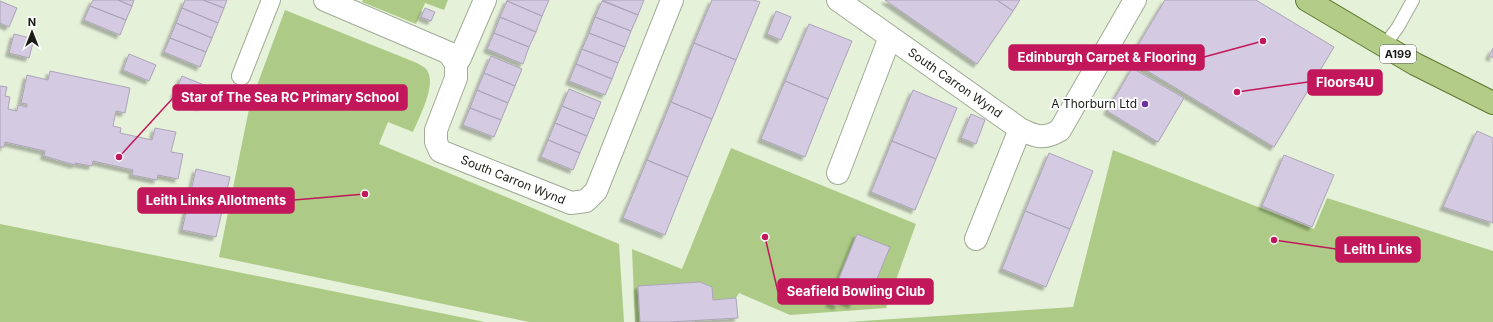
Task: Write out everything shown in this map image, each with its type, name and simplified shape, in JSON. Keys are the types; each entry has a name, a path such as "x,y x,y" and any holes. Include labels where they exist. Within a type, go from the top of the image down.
{"main road":[{"name":"A199","path":"1307,0 1414,64 1493,103"}],"street":[{"path":"241,76 271,0"},
{"path":"325,0 449,54 456,64 486,0"},
{"name":"South Carron Wynd","path":"456,64 456,78 436,130 436,142 440,151 571,203 586,201 596,191 672,0"},
{"name":"South Carron Wynd","path":"838,0 1020,129 1029,134 1041,137 1051,136 1060,130 1135,0"},
{"path":"838,173 890,37"},
{"path":"976,240 1020,129"}],"lane":[{"path":"1384,46 1398,27 1413,0"}],"green space":[{"path":"363,0 448,0 444,10 425,3 416,24 362,2"},
{"path":"285,10 417,63 427,70 430,76 429,92 413,132 388,122 379,144 619,244 624,322 529,322 219,257 250,104"},
{"path":"731,148 916,224 886,308 790,315 739,293 736,298 713,300 711,287 700,282 638,286 640,322 635,322 632,249 682,269"},
{"path":"1113,150 1314,229 1327,198 1493,251 1493,322 847,322 1073,307"},
{"path":"0,224 485,322 0,322"}],"building":[{"path":"93,0 118,0 132,6 126,20 90,6"},
{"path":"118,0 134,0 132,6"},
{"path":"185,0 203,0 224,8 218,23 182,8"},
{"path":"203,0 227,0 224,8"},
{"path":"507,0 549,0 542,16"},
{"path":"602,0 644,0 638,15"},
{"path":"712,0 754,0 760,2 736,60 694,43"},
{"path":"885,0 997,0 1013,11 977,64"},
{"path":"997,0 1020,0 1013,11"},
{"path":"1165,0 1256,0 1334,47 1274,147 1129,60"},
{"path":"0,1 17,8 9,27 0,23"},
{"path":"507,1 542,16 536,32 500,17"},
{"path":"602,1 638,15 631,31 595,17"},
{"path":"90,6 126,20 120,35 84,20"},
{"path":"182,8 218,23 212,38 176,23"},
{"path":"425,8 435,12 431,21 421,17"},
{"path":"776,11 791,17 781,40 767,34"},
{"path":"500,17 536,32 529,47 494,33"},
{"path":"595,17 631,31 625,47 589,33"},
{"path":"176,23 212,38 206,52 170,38"},
{"path":"809,24 852,41 828,99 785,81"},
{"path":"494,33 529,47 523,64 487,49"},
{"path":"589,33 625,47 618,63 582,49"},
{"path":"14,34 34,39 29,58 9,53"},
{"path":"170,38 206,52 200,67 164,52"},
{"path":"694,43 736,60 712,119 671,102"},
{"path":"1493,48 1493,58 1489,56"},
{"path":"582,49 618,63 612,79 576,64"},
{"path":"129,54 156,65 149,81 123,70"},
{"path":"491,56 522,69 515,86 484,73"},
{"path":"576,64 612,79 605,95 569,81"},
{"path":"1132,68 1184,98 1158,142 1107,111"},
{"path":"50,71 130,88 125,113 116,111 113,126 121,128 120,133 152,140 155,128 176,132 171,152 183,154 178,179 158,175 157,180 132,175 133,170 93,161 92,166 75,163 75,165 44,156 45,151 5,142 4,147 0,147 0,86 7,87 5,96 10,97 8,109 17,111 18,105 27,107 27,104 21,103 27,75 48,80"},
{"path":"484,73 515,86 508,103 477,90"},
{"path":"182,76 209,87 201,107 174,95"},
{"path":"785,81 828,99 805,157 761,139"},
{"path":"569,89 601,102 594,119 562,106"},
{"path":"477,90 508,103 501,120 470,108"},
{"path":"913,90 957,108 936,159 892,141"},
{"path":"671,102 712,119 688,177 647,160"},
{"path":"562,106 594,119 587,136 555,123"},
{"path":"470,108 501,120 494,137 463,125"},
{"path":"971,114 985,120 976,144 961,138"},
{"path":"555,123 587,136 580,153 548,140"},
{"path":"1477,131 1493,138 1493,223 1443,207"},
{"path":"548,140 580,153 573,170 541,157"},
{"path":"892,141 936,159 915,210 871,192"},
{"path":"1049,153 1093,171 1070,229 1025,211"},
{"path":"1284,155 1334,175 1312,227 1262,206"},
{"path":"647,160 688,177 665,235 623,218"},
{"path":"196,169 230,177 216,237 182,230"},
{"path":"1025,211 1070,229 1046,287 1002,269"},
{"path":"857,234 890,247 870,296 858,291 852,305 840,300 837,306 829,303"},
{"path":"700,282 712,287 713,300 736,298 738,318 670,322 640,322 638,286"}],"place":[{"name":"Edinburgh Carpet & Flooring","path":"1263,41"},
{"name":"Floors4U","path":"1237,92"},
{"name":"A Thorburn Ltd","path":"1145,104"},
{"name":"Star of The Sea RC Primary School","path":"119,157"},
{"name":"Leith Links Allotments","path":"365,194"},
{"name":"Seafield Bowling Club","path":"765,237"},
{"name":"Leith Links","path":"1274,240"}]}
